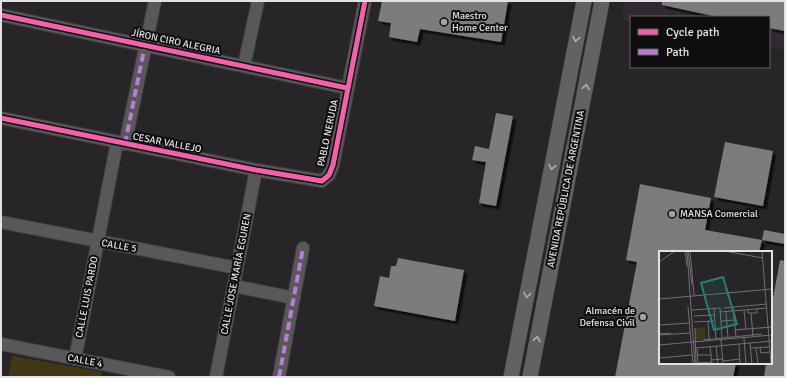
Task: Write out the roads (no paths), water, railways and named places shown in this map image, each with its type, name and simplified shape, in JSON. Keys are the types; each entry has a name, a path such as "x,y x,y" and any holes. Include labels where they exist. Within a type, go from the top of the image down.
{"main road":[{"name":"AVENIDA REPÚBLICA DE ARGENTINA","path":"511,377 584,1"},
{"name":"AVENIDA REPÚBLICA DE ARGENTINA","path":"530,377 602,1"}],"street":[{"name":"CALLE LUIS PARDO","path":"75,359 98,242 155,1"},
{"path":"244,66 258,1"},
{"name":"PABLO NERUDA","path":"328,175 333,165 365,1"},
{"name":"JÍRON CIRO ALEGRIA","path":"1,15 347,88"},
{"name":"CESAR VALLEJO","path":"1,118 256,170 322,181 328,175"},
{"name":"CALLE JOSE MARÍA EGUREN","path":"216,377 256,170"},
{"name":"CALLE 5","path":"1,222 237,268"},
{"path":"279,377 303,248"},
{"path":"234,286 294,298"},
{"name":"CALLE 4","path":"2,348 75,359 169,377"}],"place":[{"name":"Maestro Home Center","path":"444,22"},
{"name":"MANSA Comercial","path":"672,214"},
{"name":"Almacén de Defensa Civil","path":"643,317"}]}
